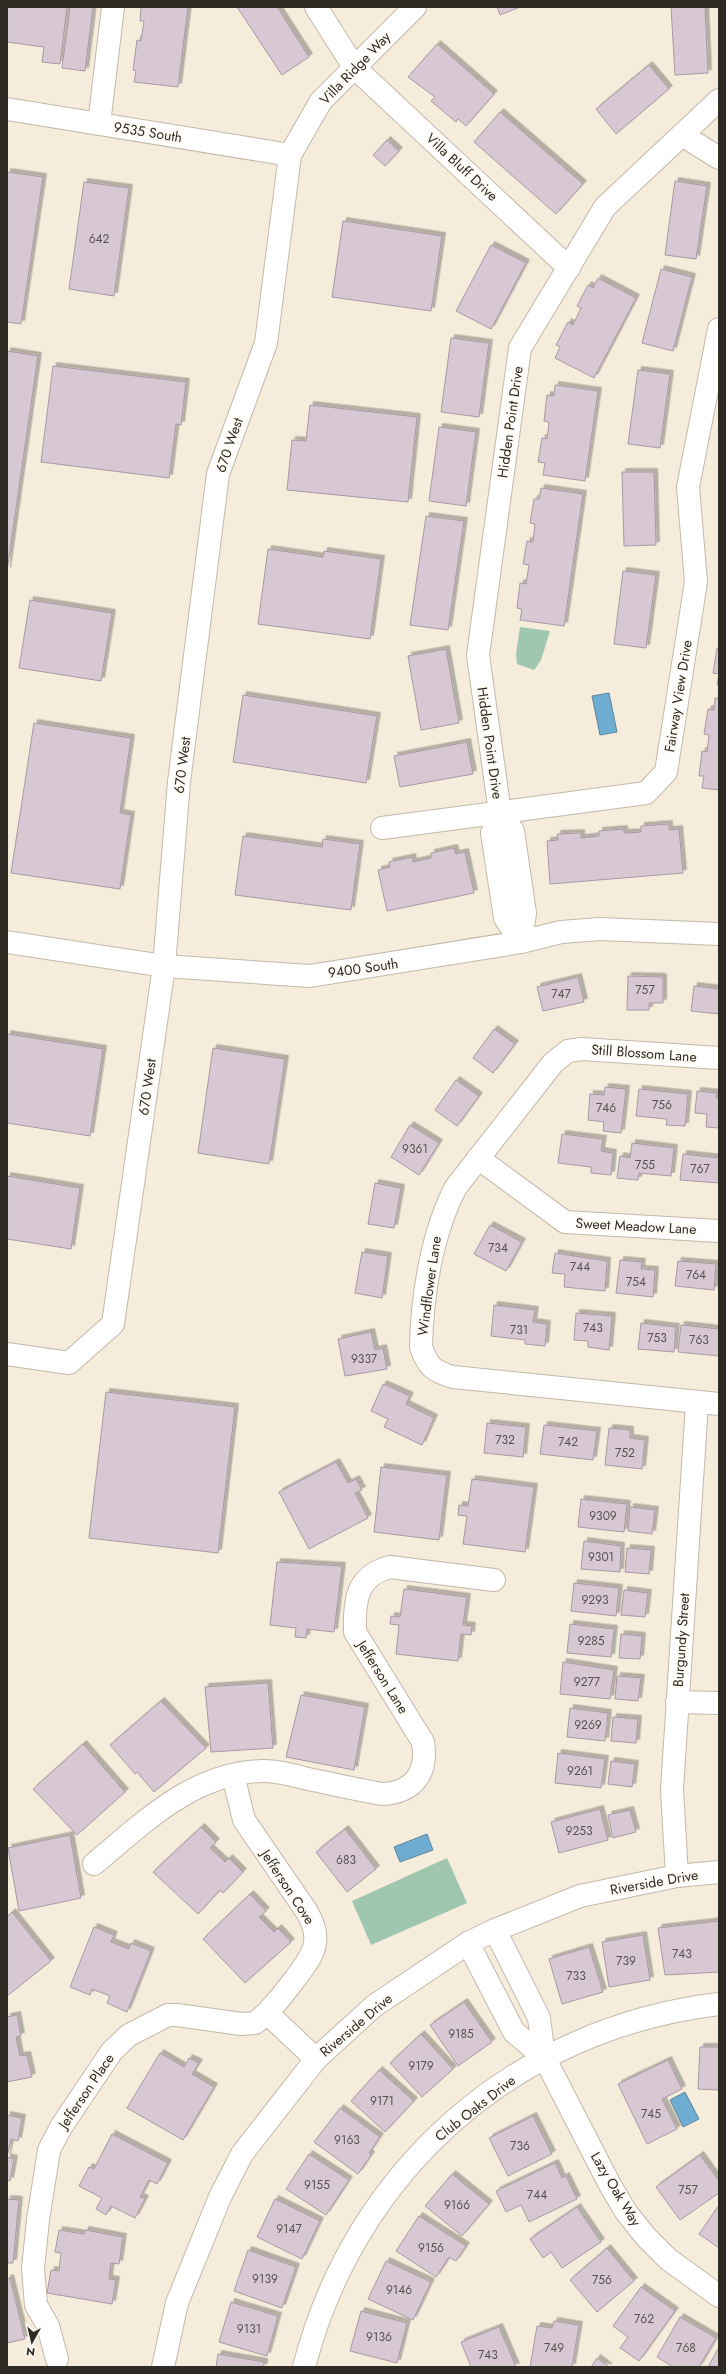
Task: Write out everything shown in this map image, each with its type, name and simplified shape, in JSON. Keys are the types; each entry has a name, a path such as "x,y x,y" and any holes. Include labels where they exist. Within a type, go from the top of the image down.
{"street":[{"path":"99,124 113,7"},
{"name":"Villa Bluff Drive","path":"316,7 354,67 569,268"},
{"name":"Villa Ridge Way","path":"290,155 321,101 415,7"},
{"name":"Hidden Point Drive","path":"521,942 525,913 512,831 500,813 478,655 520,348 605,207 719,100"},
{"name":"9535 South","path":"7,109 290,155"},
{"path":"682,135 719,158"},
{"name":"670 West","path":"7,1354 69,1363 113,1324 164,966 179,782 218,474 266,343 290,155"},
{"name":"Fairway View Drive","path":"382,828 646,793 666,772 696,582 688,487 719,329"},
{"name":"9400 South","path":"7,942 164,966 310,976 521,942 561,932 600,929 719,934"},
{"name":"Still Blossom Lane","path":"568,1051 582,1049 719,1058"},
{"name":"Windflower Lane","path":"568,1051 553,1063 478,1158 456,1187 443,1210 435,1236 421,1331 421,1347 426,1361 436,1372 453,1377 697,1403 719,1404"},
{"name":"Sweet Meadow Lane","path":"478,1158 565,1222 719,1232"},
{"name":"Burgundy Street","path":"677,1876 672,1790 697,1403"},
{"name":"Jefferson Lane","path":"233,1775 263,1771 281,1773 383,1794 396,1793 409,1788 418,1776 424,1762 423,1742 361,1645 355,1632 354,1617 359,1589 367,1578 378,1570 390,1567 494,1580"},
{"path":"677,1702 719,1703"},
{"path":"94,1864 168,1803 195,1788 233,1775"},
{"name":"Jefferson Cove","path":"233,1775 244,1820 307,1912 314,1924 316,1936 315,1948 310,1959 267,2013"},
{"name":"Riverside Drive","path":"163,2367 177,2303 220,2197 242,2154 316,2059 374,2006 468,1943 495,1930 580,1896 677,1876 719,1872"},
{"name":"Lazy Oak Way","path":"495,1930 538,2018 544,2057 610,2185 626,2212 646,2237 668,2259 719,2296"},
{"name":"Lazy Oak Way","path":"468,1943 514,2032 544,2057"},
{"name":"Club Oaks Drive","path":"304,2367 325,2302 346,2255 375,2208 410,2163 451,2123 496,2088 544,2057 568,2045 614,2027 658,2015 719,2004"},
{"path":"267,2013 316,2059"},
{"name":"Jefferson Place","path":"57,2359 48,2326 36,2305 33,2268 49,2150 61,2127 112,2051 129,2035 168,2015 241,2024 254,2023 267,2013"}],"green space":[{"path":"520,627 550,631 541,660 534,670 517,664 516,654"},
{"path":"447,1858 467,1903 371,1945 352,1901"}],"water":[{"path":"609,693 617,732 600,735 592,696"},
{"path":"427,1834 433,1850 400,1862 394,1847"},
{"path":"685,2092 699,2119 683,2127 670,2100"}],"building":[{"path":"7,7 67,7 60,64 42,62 44,47 7,42"},
{"path":"70,7 93,7 85,71 62,68"},
{"path":"141,7 188,7 178,87 134,82 136,71 133,70 137,40 141,41 144,21 140,21"},
{"path":"237,7 277,7 309,57 282,75"},
{"path":"497,7 520,7 500,15"},
{"path":"671,7 705,7 708,73 675,75"},
{"path":"437,44 494,94 466,126 458,119 456,122 431,101 435,97 408,77"},
{"path":"649,65 669,89 616,134 596,109"},
{"path":"500,112 583,184 556,214 474,142"},
{"path":"387,140 399,151 385,166 373,155"},
{"path":"7,172 43,177 21,324 7,322"},
{"path":"675,181 707,186 696,259 665,255"},
{"path":"84,182 129,188 114,296 69,289"},
{"path":"343,221 442,236 431,311 332,297"},
{"path":"491,245 526,263 491,329 456,311"},
{"path":"661,269 692,277 673,351 642,343"},
{"path":"598,278 636,298 594,378 555,358 560,347 556,345 568,322 573,325 581,308 577,306 588,285 593,288"},
{"path":"451,338 489,343 479,417 441,412"},
{"path":"7,351 38,356 7,571"},
{"path":"53,366 186,382 181,425 176,424 169,478 41,462"},
{"path":"638,370 670,374 660,448 628,444"},
{"path":"555,385 598,391 585,481 543,475 545,463 538,462 542,438 547,439 549,422 544,421 547,395 554,396"},
{"path":"310,405 417,417 408,502 287,490 292,440 306,441"},
{"path":"439,427 476,432 466,506 429,501"},
{"path":"622,472 654,472 656,545 624,546"},
{"path":"541,488 583,494 564,626 520,620 522,609 517,608 520,583 526,584 529,565 523,564 527,541 533,542 535,524 530,523 534,499 539,499"},
{"path":"426,516 464,521 448,630 410,625"},
{"path":"268,549 323,557 324,551 381,559 370,639 258,624"},
{"path":"623,571 656,575 646,648 614,644"},
{"path":"30,600 112,613 101,681 19,668"},
{"path":"717,648 719,649 719,674 713,673"},
{"path":"446,649 459,723 421,730 408,656"},
{"path":"719,674 719,685 717,685"},
{"path":"243,695 377,716 366,783 233,762"},
{"path":"715,698 719,699 719,790 702,788 704,776 699,776 702,751 707,752 709,735 704,734 708,709 714,710"},
{"path":"34,723 131,738 120,813 131,815 120,889 11,873"},
{"path":"467,742 473,774 400,787 394,756"},
{"path":"669,824 669,830 679,829 683,873 550,884 547,841 558,840 557,834 581,833 581,838 599,836 599,831 624,829 624,833 641,832 641,826"},
{"path":"243,836 322,847 323,839 360,844 351,910 235,895"},
{"path":"454,848 456,854 465,852 474,893 387,911 378,870 390,867 389,862 412,857 413,862 431,858 431,853"},
{"path":"628,976 663,977 663,1003 649,1003 649,1010 627,1010"},
{"path":"578,977 584,1002 543,1011 537,987"},
{"path":"694,986 719,989 719,1014 691,1011"},
{"path":"494,1029 515,1044 493,1073 473,1058"},
{"path":"7,1034 103,1049 90,1136 7,1123"},
{"path":"213,1048 285,1059 269,1164 198,1153"},
{"path":"456,1080 479,1096 457,1126 435,1110"},
{"path":"605,1087 626,1089 621,1133 603,1131 604,1122 588,1120 590,1094 604,1095"},
{"path":"639,1089 688,1094 685,1126 666,1125 667,1119 636,1116"},
{"path":"697,1091 717,1093 716,1098 719,1098 719,1128 706,1127 707,1114 695,1113"},
{"path":"410,1125 439,1143 419,1175 391,1157"},
{"path":"562,1134 603,1139 601,1151 613,1153 611,1175 591,1173 591,1167 558,1163"},
{"path":"632,1143 674,1148 671,1176 639,1173 638,1180 617,1178 620,1156 630,1158"},
{"path":"683,1154 719,1158 719,1183 680,1180"},
{"path":"7,1176 80,1188 71,1249 7,1239"},
{"path":"375,1183 401,1188 394,1228 368,1224"},
{"path":"490,1225 522,1242 506,1271 474,1254"},
{"path":"362,1252 388,1256 382,1298 355,1293"},
{"path":"555,1253 607,1261 605,1291 564,1287 565,1274 552,1273"},
{"path":"620,1260 642,1262 641,1269 655,1270 653,1297 616,1293"},
{"path":"678,1261 716,1264 714,1290 675,1286"},
{"path":"494,1305 535,1310 533,1322 547,1324 545,1346 525,1344 525,1340 491,1336"},
{"path":"576,1313 612,1316 609,1350 588,1347 588,1341 574,1340"},
{"path":"641,1323 676,1327 674,1352 638,1349"},
{"path":"681,1325 719,1329 719,1356 678,1352"},
{"path":"371,1332 375,1350 383,1348 387,1369 345,1376 338,1339"},
{"path":"383,1384 410,1396 406,1404 434,1418 422,1445 384,1427 388,1419 371,1411"},
{"path":"106,1392 235,1407 218,1553 89,1538"},
{"path":"487,1423 526,1427 523,1457 484,1453"},
{"path":"544,1425 597,1431 593,1460 540,1454"},
{"path":"609,1428 630,1430 630,1438 645,1440 642,1469 605,1465"},
{"path":"336,1462 348,1483 356,1479 362,1490 355,1493 368,1518 309,1549 279,1492"},
{"path":"381,1467 447,1475 439,1540 374,1532"},
{"path":"472,1479 534,1487 525,1552 463,1544 467,1516 458,1515 459,1505 468,1506"},
{"path":"581,1499 627,1504 624,1532 578,1527"},
{"path":"630,1507 655,1510 652,1534 628,1531"},
{"path":"584,1541 621,1546 620,1572 581,1569"},
{"path":"627,1548 651,1550 649,1574 625,1572"},
{"path":"277,1562 342,1566 334,1632 307,1629 306,1638 295,1637 296,1628 270,1625"},
{"path":"574,1583 619,1588 616,1616 571,1611"},
{"path":"404,1589 467,1597 463,1625 472,1626 471,1635 461,1634 458,1661 396,1654 399,1625 390,1624 391,1616 400,1617"},
{"path":"624,1590 648,1593 645,1617 621,1615"},
{"path":"570,1624 614,1629 611,1657 567,1653"},
{"path":"621,1634 642,1636 640,1659 619,1658"},
{"path":"563,1662 614,1670 610,1699 560,1694"},
{"path":"617,1676 641,1678 638,1701 615,1699"},
{"path":"268,1683 273,1748 211,1752 205,1687"},
{"path":"301,1695 365,1707 354,1770 286,1757"},
{"path":"161,1701 206,1748 154,1792 137,1772 135,1774 110,1745"},
{"path":"570,1708 608,1713 605,1741 567,1737"},
{"path":"613,1717 638,1719 636,1743 611,1741"},
{"path":"83,1744 125,1792 77,1835 33,1789"},
{"path":"558,1753 605,1759 601,1788 555,1783"},
{"path":"611,1761 635,1764 632,1787 608,1784"},
{"path":"600,1809 608,1840 559,1853 551,1822"},
{"path":"630,1810 636,1832 613,1838 608,1815"},
{"path":"201,1827 216,1842 210,1848 225,1862 229,1858 243,1872 223,1893 220,1890 198,1914 153,1872"},
{"path":"345,1829 376,1869 347,1892 316,1852"},
{"path":"70,1835 81,1898 19,1911 8,1848"},
{"path":"250,1894 266,1911 259,1917 274,1932 278,1928 291,1942 245,1983 203,1939"},
{"path":"12,1912 51,1961 7,1996 7,1917"},
{"path":"719,1921 719,1972 665,1975 658,1928"},
{"path":"94,1927 114,1935 111,1942 129,1949 131,1943 151,1951 127,2012 107,2003 110,1996 92,1989 90,1995 70,1987"},
{"path":"643,1935 650,1980 609,1987 602,1942"},
{"path":"589,1947 603,1992 562,2004 549,1959"},
{"path":"464,2002 492,2042 458,2066 430,2025"},
{"path":"17,2015 21,2036 16,2037 20,2056 27,2055 32,2077 7,2082 7,2017"},
{"path":"421,2034 453,2069 422,2097 390,2063"},
{"path":"700,2047 719,2047 719,2090 698,2089"},
{"path":"160,2053 184,2067 189,2058 199,2063 192,2074 214,2087 183,2140 127,2108"},
{"path":"668,2060 682,2089 662,2099 677,2129 647,2144 618,2084"},
{"path":"379,2070 414,2101 385,2132 351,2101"},
{"path":"340,2108 380,2137 369,2153 371,2155 358,2174 314,2142"},
{"path":"7,2115 22,2118 18,2141 11,2139 7,2157"},
{"path":"533,2116 552,2154 508,2176 489,2138"},
{"path":"112,2134 168,2163 157,2184 149,2180 140,2197 145,2199 135,2218 111,2206 106,2215 96,2209 102,2198 79,2186 89,2167 94,2169"},
{"path":"309,2154 349,2180 326,2215 286,2189"},
{"path":"700,2155 719,2181 719,2193 680,2220 656,2187"},
{"path":"7,2157 14,2159 10,2181 7,2180"},
{"path":"555,2163 562,2178 566,2176 577,2199 529,2222 521,2205 506,2212 496,2191"},
{"path":"452,2174 489,2204 462,2236 425,2206"},
{"path":"7,2199 19,2200 13,2263 7,2263"},
{"path":"275,2199 320,2221 302,2259 257,2237"},
{"path":"719,2205 719,2248 699,2234"},
{"path":"577,2207 601,2242 562,2268 551,2252 543,2258 530,2239"},
{"path":"419,2216 466,2246 456,2261 449,2257 436,2277 396,2251"},
{"path":"59,2230 84,2234 85,2230 123,2237 119,2264 111,2263 109,2279 116,2280 112,2304 47,2293 51,2270 59,2271 61,2253 55,2252"},
{"path":"607,2248 634,2281 597,2312 570,2280"},
{"path":"248,2250 296,2267 282,2308 234,2291"},
{"path":"386,2261 431,2282 413,2320 368,2299"},
{"path":"10,2278 25,2339 7,2343 7,2279"},
{"path":"641,2287 675,2311 639,2361 620,2348 628,2337 613,2326"},
{"path":"231,2302 278,2316 267,2356 219,2342"},
{"path":"361,2311 407,2323 397,2363 350,2351"},
{"path":"680,2317 716,2338 699,2367 673,2367 657,2357"},
{"path":"554,2321 579,2325 572,2367 530,2367 537,2326 552,2328"},
{"path":"499,2327 516,2367 471,2367 461,2342"},
{"path":"719,2347 719,2367 708,2367"},
{"path":"218,2354 264,2362 264,2367 216,2367"},
{"path":"597,2358 609,2367 591,2367"}]}
